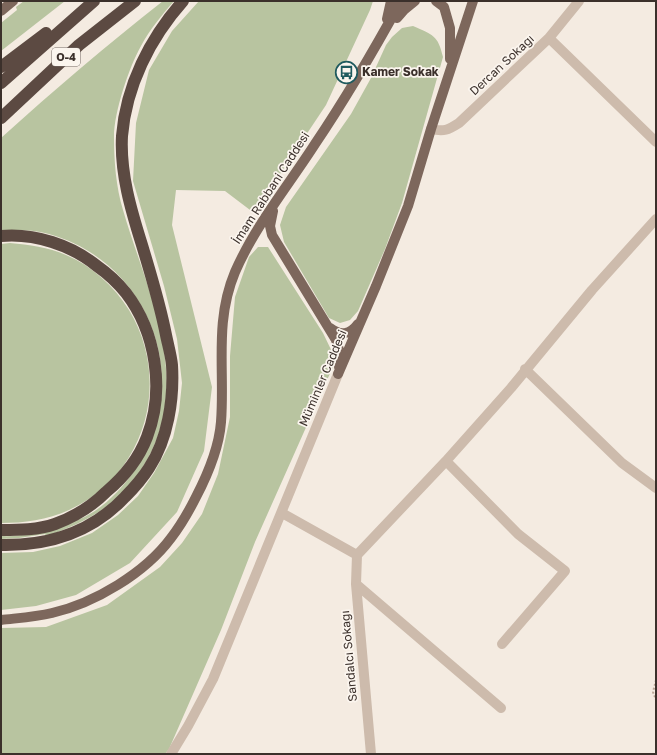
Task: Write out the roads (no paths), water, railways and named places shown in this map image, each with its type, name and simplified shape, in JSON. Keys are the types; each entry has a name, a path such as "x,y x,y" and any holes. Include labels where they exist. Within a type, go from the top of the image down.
{"highway":[{"path":"1,68 89,1"},
{"name":"O-4","path":"1,83 94,1"},
{"name":"O-4","path":"1,118 79,45 135,1"},
{"path":"1,545 27,545 80,531 119,503 136,485 150,467 160,446 167,422 172,391 172,363 160,303 134,219 123,168 122,137 126,105 139,70 155,36 183,1"},
{"path":"1,236 32,238 52,242 72,249 88,258 114,280 126,292 147,331 155,364 156,383 155,403 147,438 134,461 120,480 98,500 78,513 54,524 23,530 1,530"}],"main road":[{"path":"1,9 11,1"},
{"path":"384,31 391,1"},
{"name":"İmam Rabbani Caddesi","path":"1,620 53,613 101,595 147,563 170,539 182,522 202,486 214,455 221,424 221,332 223,312 228,291 244,255 278,199 335,114 401,1"},
{"path":"384,31 415,1"},
{"path":"436,1 444,7 450,28 450,69"},
{"name":"Müminler Caddesi","path":"338,374 363,318 408,206 450,69 473,1"},
{"path":"278,199 271,216 270,226 272,235 336,340 340,360 338,374"},
{"path":"244,255 254,242 261,238 278,245"},
{"path":"330,328 335,332 346,334 354,330 363,318"}],"street":[{"name":"Dercan Sokağı","path":"431,129 442,131 459,123 550,38 579,1"},
{"path":"550,38 656,142"},
{"path":"282,513 358,555 446,461 592,290 656,219"},
{"path":"526,369 622,463 656,488"},
{"name":"Müminler Caddesi","path":"171,754 213,679 338,374"},
{"path":"446,461 518,534 565,571 502,644"},
{"name":"Sandalcı Sokağı","path":"358,555 356,584 371,754"},
{"path":"356,584 501,708"}],"place":[{"name":"Kamer Sokak","path":"346,72"}]}
